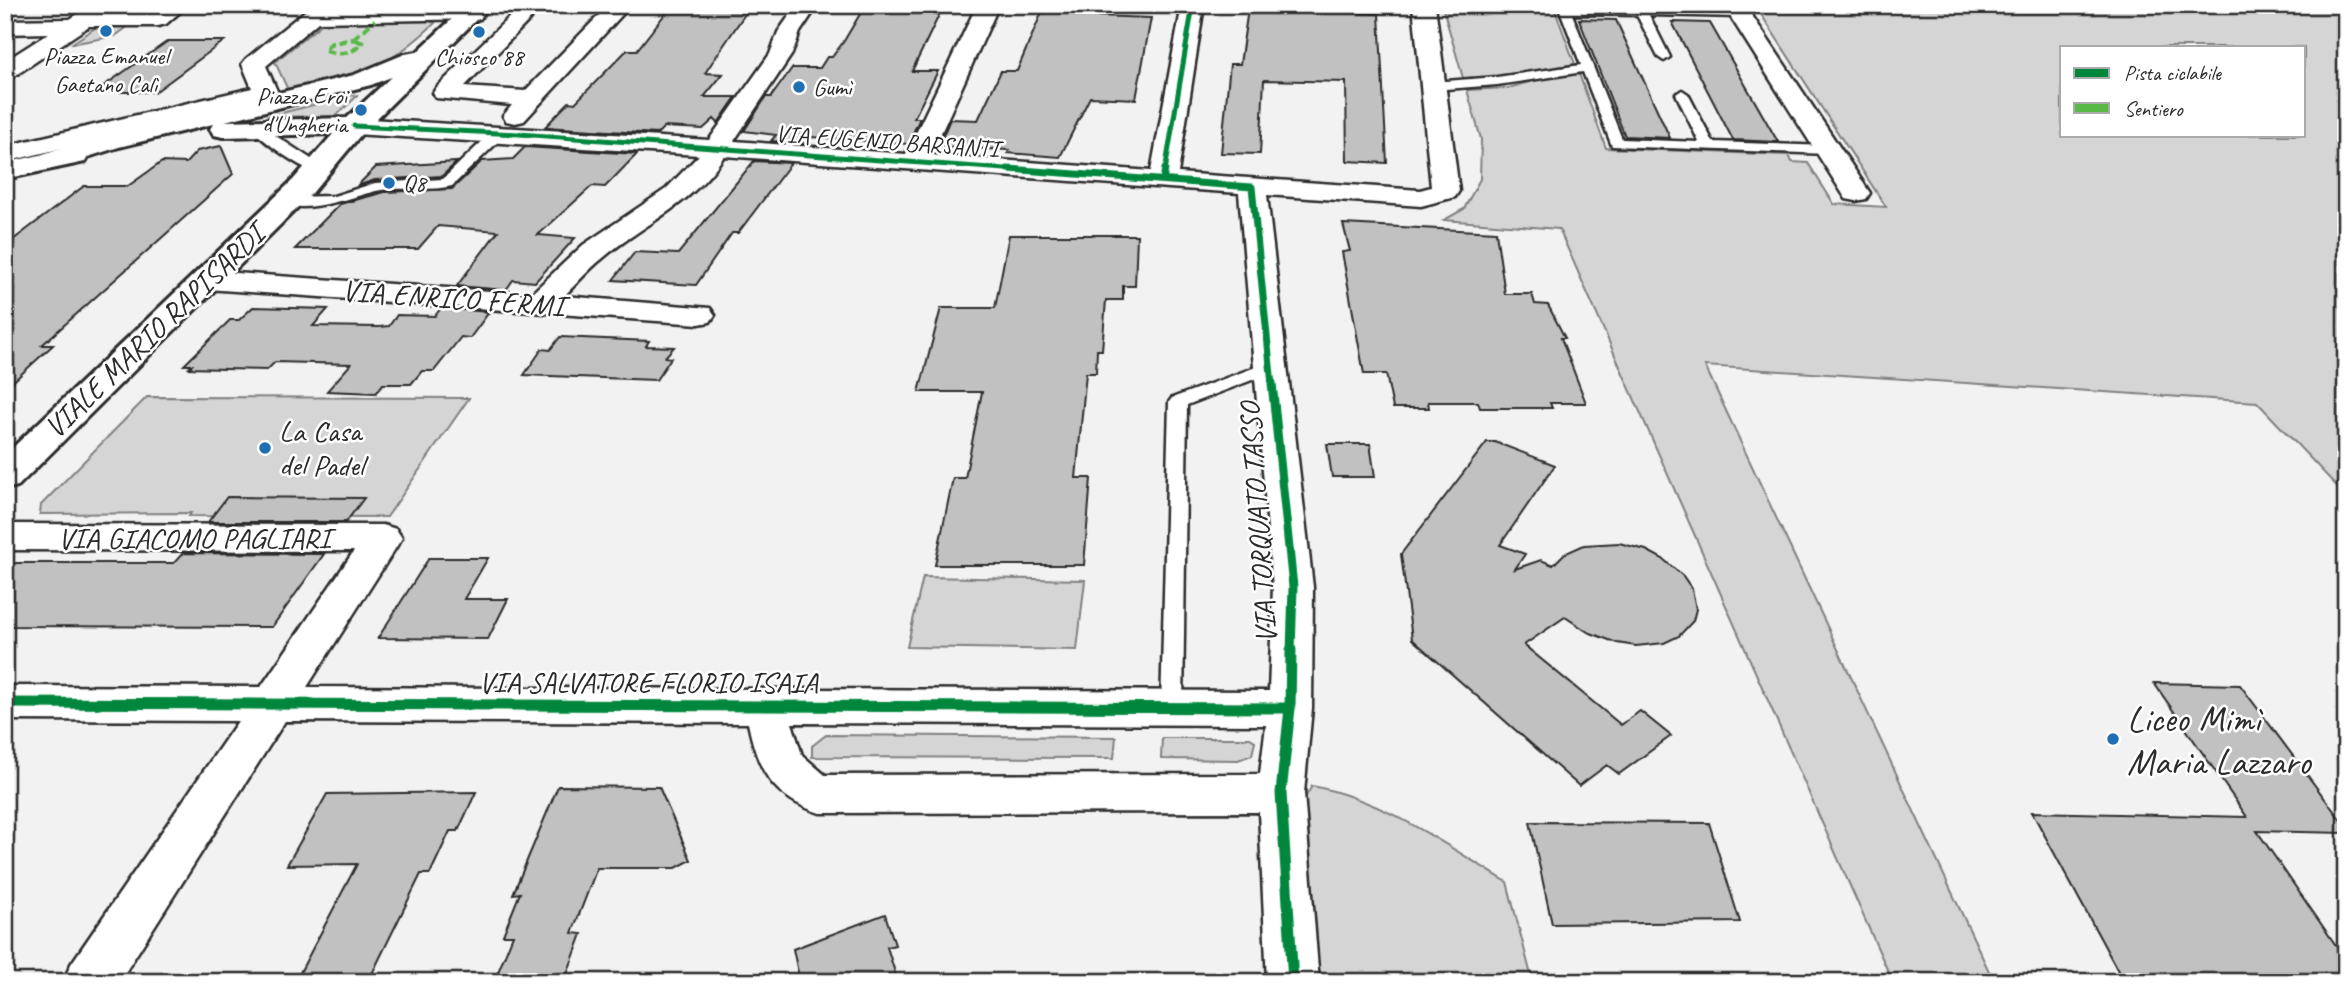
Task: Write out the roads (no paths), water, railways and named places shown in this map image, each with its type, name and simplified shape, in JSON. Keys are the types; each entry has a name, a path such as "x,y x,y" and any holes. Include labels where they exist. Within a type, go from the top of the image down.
{"main road":[{"name":"VIALE MARIO RAPISARDI","path":"5,477 303,185 354,126 476,9"},
{"path":"298,95 381,74 432,51"},
{"path":"50,160 265,90 298,95 370,88 389,94"},
{"path":"5,171 174,134 209,129 354,126"}],"street":[{"path":"13,67 107,5"},
{"path":"5,27 159,19 178,5"},
{"path":"532,99 445,93 534,5"},
{"path":"509,133 532,99 621,5"},
{"path":"537,304 593,251 676,195 700,172 780,54 789,32 808,5"},
{"path":"915,162 988,5"},
{"path":"1163,180 1194,5"},
{"path":"1424,5 1433,86"},
{"path":"5,154 226,102 265,90 254,64 313,16 476,9"},
{"path":"1737,10 1856,193"},
{"path":"5,34 16,35 28,43 28,51 13,67"},
{"name":"VIA EUGENIO BARSANTI","path":"354,126 509,133 1421,198 1445,191 1433,86"},
{"name":"VIA TORQUATO TASSO","path":"1252,187 1293,587 1290,709 1281,793 1293,982"},
{"name":"VIA ENRICO FERMI","path":"207,280 699,315"},
{"name":"VIA GIACOMO PAGLIARI","path":"5,537 383,538 273,705"},
{"name":"VIA SALVATORE FLORIO ISAIA","path":"5,702 1290,709"},
{"path":"89,982 273,705"},
{"path":"766,706 781,766 800,785 820,794 1281,793"}],"lane":[{"path":"1737,10 1564,7 1617,143 1828,150"},
{"path":"1640,8 1664,57"},
{"path":"1433,86 1497,81 1587,68"},
{"path":"1682,94 1708,146"},
{"path":"259,129 278,147 295,154 303,185 335,200 375,187 447,183 509,133"},
{"path":"1172,709 1178,402 1272,366"}],"place":[{"name":"Piazza Emanuel Gaetano Calì","path":"106,31"},
{"name":"Chiosco 88","path":"479,32"},
{"name":"Gumì","path":"799,87"},
{"name":"Piazza Eroi d'Ungheria","path":"361,110"},
{"name":"Q8","path":"389,183"},
{"name":"La Casa del Padel","path":"265,448"},
{"name":"Liceo Mimì Maria Lazzaro","path":"2113,739"}]}
